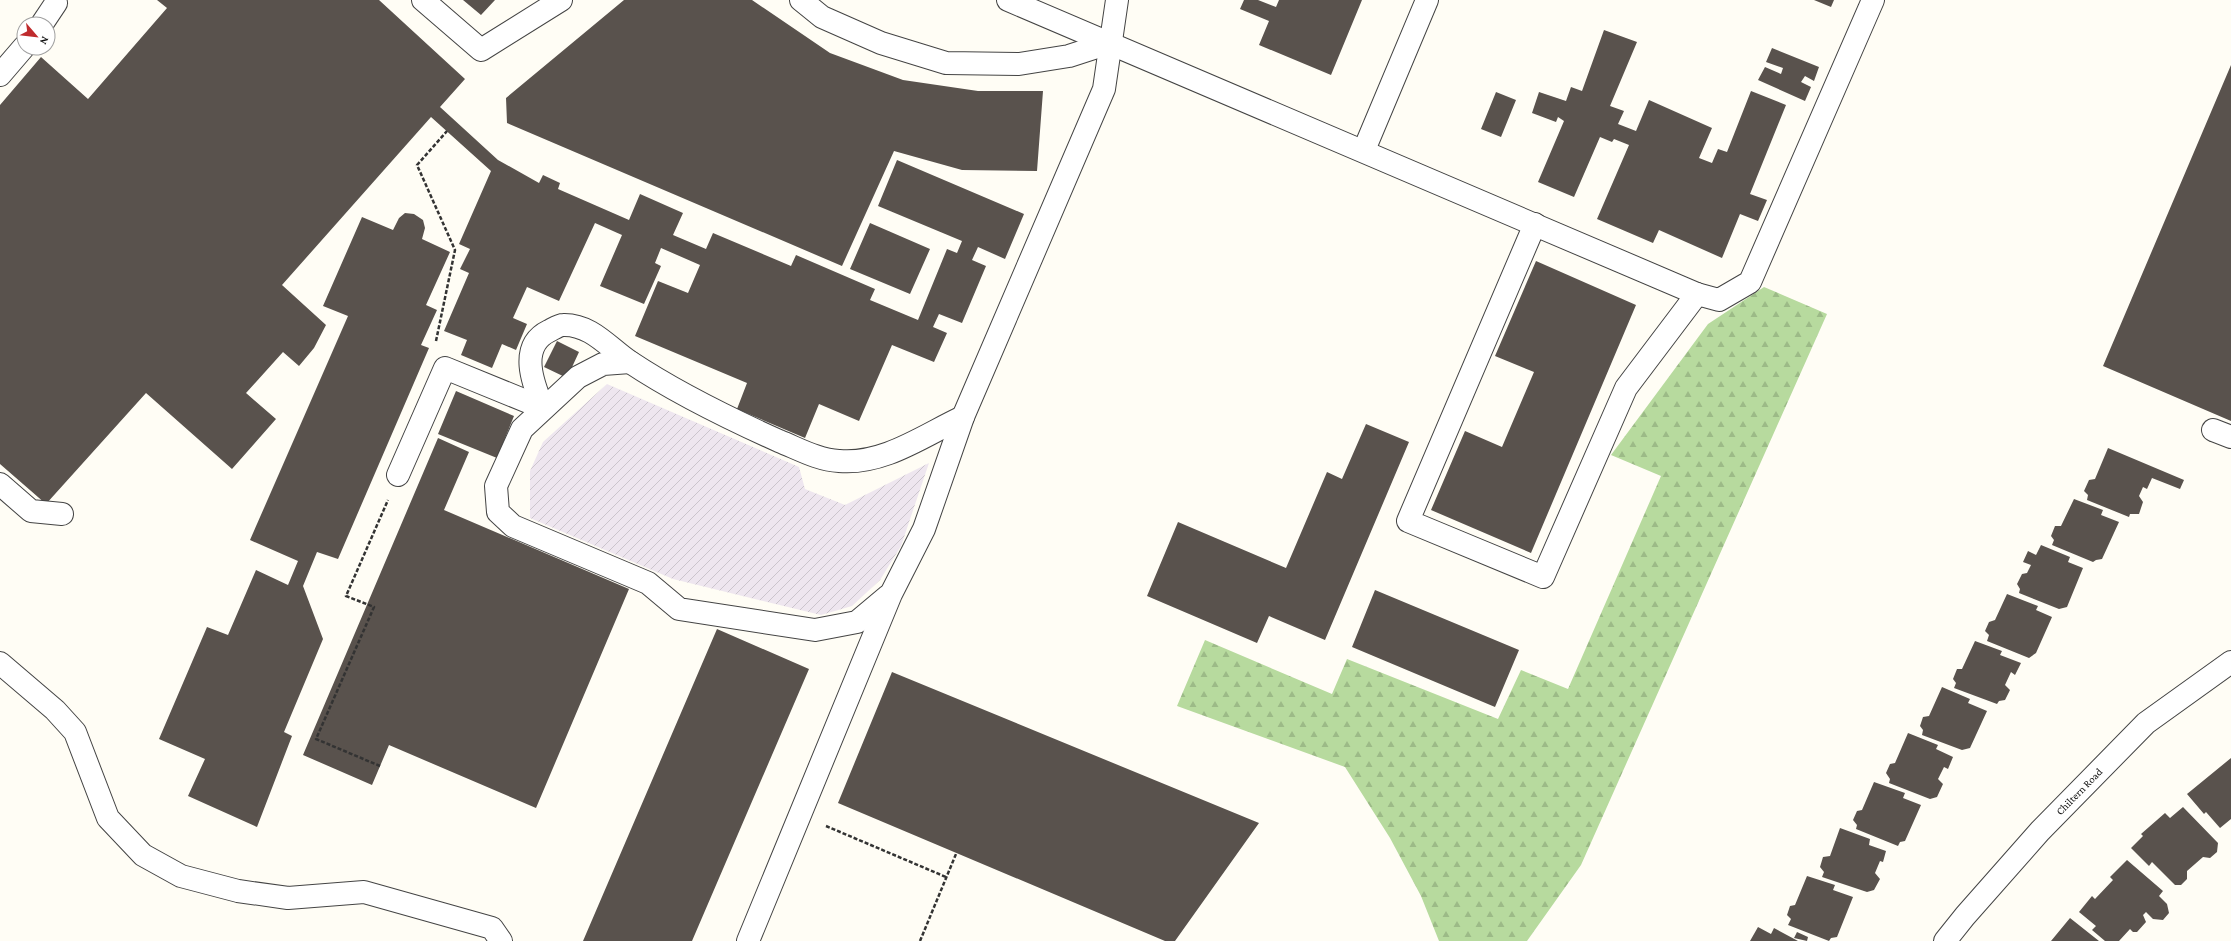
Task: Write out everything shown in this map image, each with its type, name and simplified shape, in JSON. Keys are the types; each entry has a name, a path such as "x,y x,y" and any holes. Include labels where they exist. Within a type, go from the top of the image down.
{"street":[{"path":"423,0 481,50 561,0"},
{"path":"801,0 822,17 881,43 946,62 1019,64 1069,56 1109,43"},
{"path":"1008,0 1364,150 1697,294 1719,300 1750,282 1873,0"},
{"path":"748,941 891,594 924,529 963,417 1104,89 1109,43 1117,0"},
{"path":"1364,150 1427,0"},
{"path":"47,16 57,1"},
{"path":"0,75 16,56"},
{"path":"1535,224 1408,522 1543,577 1626,388 1697,294"},
{"path":"543,408 530,370 531,352 542,334 562,324 583,329 605,341 630,362 730,420 817,457 840,462 881,456 901,448 963,417"},
{"path":"630,362 603,364 578,377 522,429 496,486 498,512 513,526 648,583 679,609 815,630 857,622 891,594"},
{"path":"398,475 445,368 543,408"},
{"path":"0,484 30,511 62,514"},
{"name":"Chiltern Road","path":"1945,941 1965,916 2040,831 2146,723 2231,662"},
{"path":"0,664 55,710 75,732 108,818 143,855 181,876 238,891 288,898 364,892 492,928 501,941"}],"path":[{"path":"445,368 436,340 455,250 417,165 447,131"},
{"path":"380,766 316,739 374,607 346,596 398,475"},
{"path":"800,815 946,878"},
{"path":"920,941 956,854"}],"shaded area":[{"path":"607,384 799,467 805,489 845,505 929,463 901,546 880,580 852,606 821,615 673,579 530,518 530,471 543,442"}],"green space":[{"path":"1764,287 1827,314 1581,865 1527,941 1439,941 1421,896 1390,838 1345,767 1177,706 1205,640 1332,694 1347,659 1498,719 1521,670 1568,689 1661,476 1611,455 1708,324"}],"building":[{"path":"157,0 379,0 465,79 440,107 498,160 539,183 543,175 560,183 558,189 629,220 640,194 683,213 673,235 706,249 713,233 791,266 796,255 875,289 870,300 918,320 947,249 957,253 962,241 878,206 897,160 1024,214 1005,259 978,247 972,260 986,266 962,323 939,314 933,327 947,333 934,362 892,345 859,421 819,404 805,438 737,409 747,383 635,336 658,281 688,293 700,265 661,248 655,263 661,266 644,304 600,286 622,235 595,223 559,301 527,287 513,318 527,324 516,350 502,344 492,368 461,355 467,340 444,331 469,273 460,269 470,249 459,244 491,171 431,117 282,285 326,325 314,348 299,366 283,352 246,393 276,419 232,469 146,393 46,504 0,464 0,105 41,57 88,99 167,8"},
{"path":"463,0 495,0 481,15"},
{"path":"624,0 752,0 830,53 903,80 978,91 1043,91 1037,171 962,170 894,151 842,266 507,123 506,98"},
{"path":"1244,0 1258,0 1276,7 1279,0 1362,0 1331,75 1259,45 1269,21 1240,9"},
{"path":"1814,0 1834,0 1831,7"},
{"path":"1604,30 1637,42 1610,106 1624,111 1618,124 1636,131 1649,100 1712,128 1699,158 1712,163 1718,149 1727,152 1751,91 1786,105 1750,194 1767,200 1758,221 1740,214 1722,258 1659,230 1653,243 1597,219 1629,145 1614,139 1612,142 1600,137 1574,197 1538,182 1564,121 1558,117 1556,122 1532,113 1539,92 1566,101 1571,87 1582,91"},
{"path":"1772,48 1819,67 1814,81 1805,76 1801,82 1811,87 1805,101 1758,80 1765,67 1781,74 1783,68 1766,62"},
{"path":"2231,65 2231,421 2103,366"},
{"path":"1496,92 1516,100 1501,137 1481,129"},
{"path":"405,213 414,214 423,220 425,228 422,239 450,252 426,305 437,310 421,345 429,348 338,559 317,552 303,586 323,639 284,732 292,736 257,827 188,796 205,759 159,739 207,627 228,635 256,570 288,585 298,561 250,540 348,316 323,306 362,217 393,230 399,218"},
{"path":"870,223 930,249 910,294 850,269"},
{"path":"1536,261 1636,305 1531,553 1431,510 1465,431 1502,447 1534,372 1495,356"},
{"path":"557,341 579,352 567,378 544,367"},
{"path":"456,391 514,416 497,458 438,434"},
{"path":"1366,424 1409,442 1325,640 1269,616 1257,643 1147,596 1178,522 1286,568 1327,472 1342,479"},
{"path":"438,438 469,452 444,510 629,589 536,808 389,745 372,785 303,755"},
{"path":"2108,448 2184,480 2180,489 2152,478 2147,489 2143,487 2139,496 2143,502 2139,514 2130,514 2129,517 2087,500 2088,495 2084,491 2089,480 2095,479"},
{"path":"2074,499 2103,510 2101,515 2119,522 2102,559 2093,562 2052,545 2054,540 2051,536 2055,526 2061,526"},
{"path":"2041,545 2070,557 2068,562 2083,568 2067,607 2059,609 2019,593 2020,589 2017,584 2022,574 2027,573 2031,565 2023,562 2028,551 2036,555"},
{"path":"1375,590 1519,650 1495,707 1352,647"},
{"path":"2007,594 2038,606 2036,610 2052,617 2036,653 2029,658 1987,641 1989,635 1985,631 1989,622 1995,620"},
{"path":"717,629 809,669 692,941 583,941"},
{"path":"1975,641 2002,651 2000,655 2021,663 2015,675 2011,672 2005,685 2010,690 2005,700 1999,701 1997,704 1954,688 1956,683 1953,679 1957,669 1962,669"},
{"path":"892,672 1259,823 1175,941 1165,941 838,803"},
{"path":"1942,687 1970,699 1968,703 1987,711 1970,748 1962,750 1922,735 1923,730 1920,726 1923,717 1929,716"},
{"path":"1908,733 1938,745 1936,749 1953,757 1948,769 1944,767 1938,779 1943,784 1937,797 1930,799 1889,783 1890,779 1886,773 1890,764 1895,763"},
{"path":"2231,758 2231,819 2220,828 2206,812 2204,814 2187,794"},
{"path":"1874,782 1905,793 1903,798 1921,805 1905,841 1900,842 1898,846 1856,829 1857,825 1853,820 1857,811 1862,810"},
{"path":"2183,807 2218,843 2217,852 2210,858 2203,857 2187,871 2187,879 2181,885 2175,885 2152,862 2149,866 2131,848 2143,836 2141,834 2165,813 2170,818"},
{"path":"1840,828 1870,839 1869,845 1886,851 1883,862 1880,861 1875,873 1880,879 1874,890 1867,892 1822,877 1824,872 1820,867 1823,857 1830,856"},
{"path":"2127,860 2163,891 2159,896 2167,904 2169,913 2163,920 2153,919 2146,912 2143,915 2146,922 2137,932 2133,932 2130,929 2119,941 2105,941 2092,930 2096,926 2079,912 2092,896 2095,899 2113,880 2110,877"},
{"path":"1807,876 1835,885 1833,890 1853,897 1837,937 1831,938 1829,941 1788,925 1791,919 1787,915 1790,906 1795,905"},
{"path":"2070,918 2099,941 2051,941"},
{"path":"1758,927 1771,934 1774,928 1798,941 1750,941"},
{"path":"1797,932 1808,937 1807,941 1794,938"}]}
